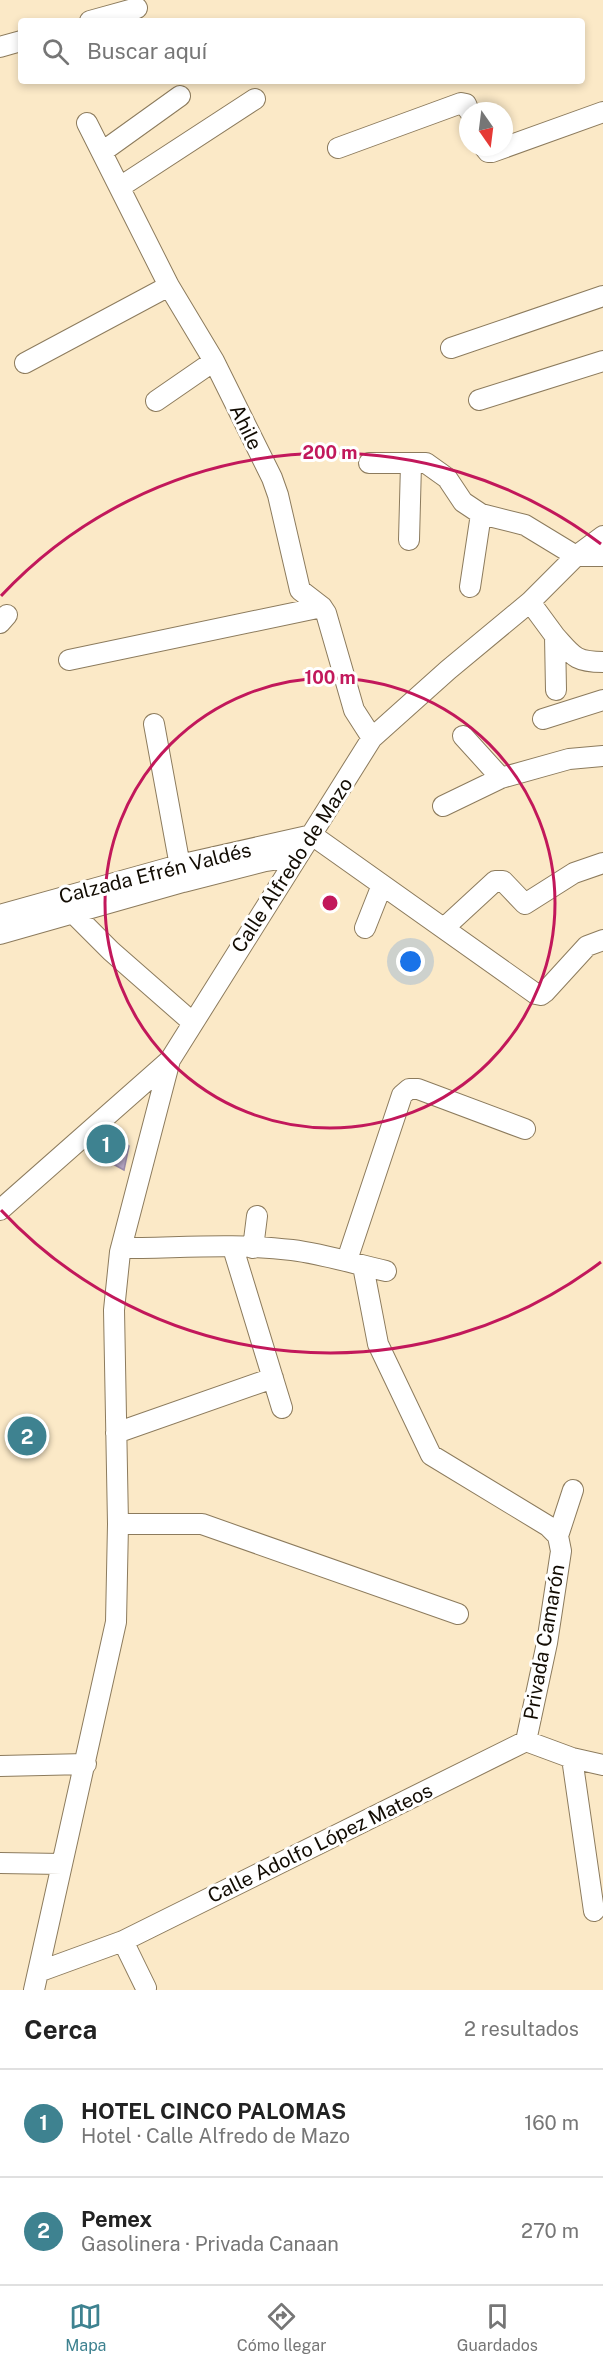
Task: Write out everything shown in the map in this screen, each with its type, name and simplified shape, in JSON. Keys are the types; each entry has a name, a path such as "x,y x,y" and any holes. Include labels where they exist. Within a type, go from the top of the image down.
{"street":[{"path":"101,18 137,8"},
{"path":"0,47 18,42"},
{"path":"102,152 180,96"},
{"path":"120,187 255,99"},
{"path":"338,148 459,104"},
{"path":"513,144 603,112"},
{"name":"Ahile","path":"87,123 169,286 214,361 275,487 300,590 322,607"},
{"path":"25,363 169,286"},
{"path":"451,348 603,296"},
{"path":"156,401 214,361"},
{"path":"479,400 603,361"},
{"path":"369,463 426,463 444,476 462,501 481,514 518,522 576,556 603,556"},
{"path":"409,540 411,464"},
{"path":"470,587 481,514"},
{"name":"Calle Alfredo de Mazo","path":"0,1210 170,1060 372,738 448,670 530,602 576,556 603,536"},
{"path":"530,602 555,636 575,657 603,677"},
{"path":"69,660 322,607 354,710 372,738"},
{"path":"555,636 555,690"},
{"path":"583,662 603,662"},
{"path":"543,719 603,700"},
{"path":"154,724 181,874"},
{"path":"463,736 501,778"},
{"path":"443,806 501,778 561,760 603,756"},
{"path":"312,835 536,994 541,995 587,946 603,940"},
{"name":"Calzada Efrén Valdés","path":"0,934 73,913 181,874 312,835"},
{"name":"Calzada Efrén Valdés","path":"0,915 181,874 298,856"},
{"path":"444,928 497,880 503,880 525,904 574,873 603,863"},
{"path":"365,928 382,885"},
{"path":"73,913 111,951 192,1022"},
{"path":"36,1981 116,1622 118,1524 113,1318 121,1248 170,1060"},
{"path":"355,1263 402,1095 405,1092 418,1089 525,1130"},
{"path":"253,1248 256,1216"},
{"path":"121,1248 290,1250 386,1271"},
{"path":"233,1248 282,1408"},
{"name":"Privada Camarón","path":"355,1263 378,1344 431,1455 548,1527 558,1536 561,1551 547,1643 526,1741"},
{"path":"116,1433 273,1378"},
{"path":"558,1536 573,1490"},
{"path":"118,1524 202,1524 458,1614"},
{"path":"526,1741 572,1758 603,1765"},
{"name":"Calle Adolfo López Mateos","path":"36,1981 123,1941 526,1741"},
{"path":"572,1758 594,1911"},
{"path":"0,1766 86,1764"},
{"path":"0,1863 62,1864"},
{"path":"123,1941 146,1988"}],"building":[{"path":"110,1129 129,1146 124,1170 100,1157 89,1147"}],"place":[{"name":"HOTEL CINCO PALOMAS","path":"106,1144"},
{"name":"Pemex","path":"27,1436"}]}
